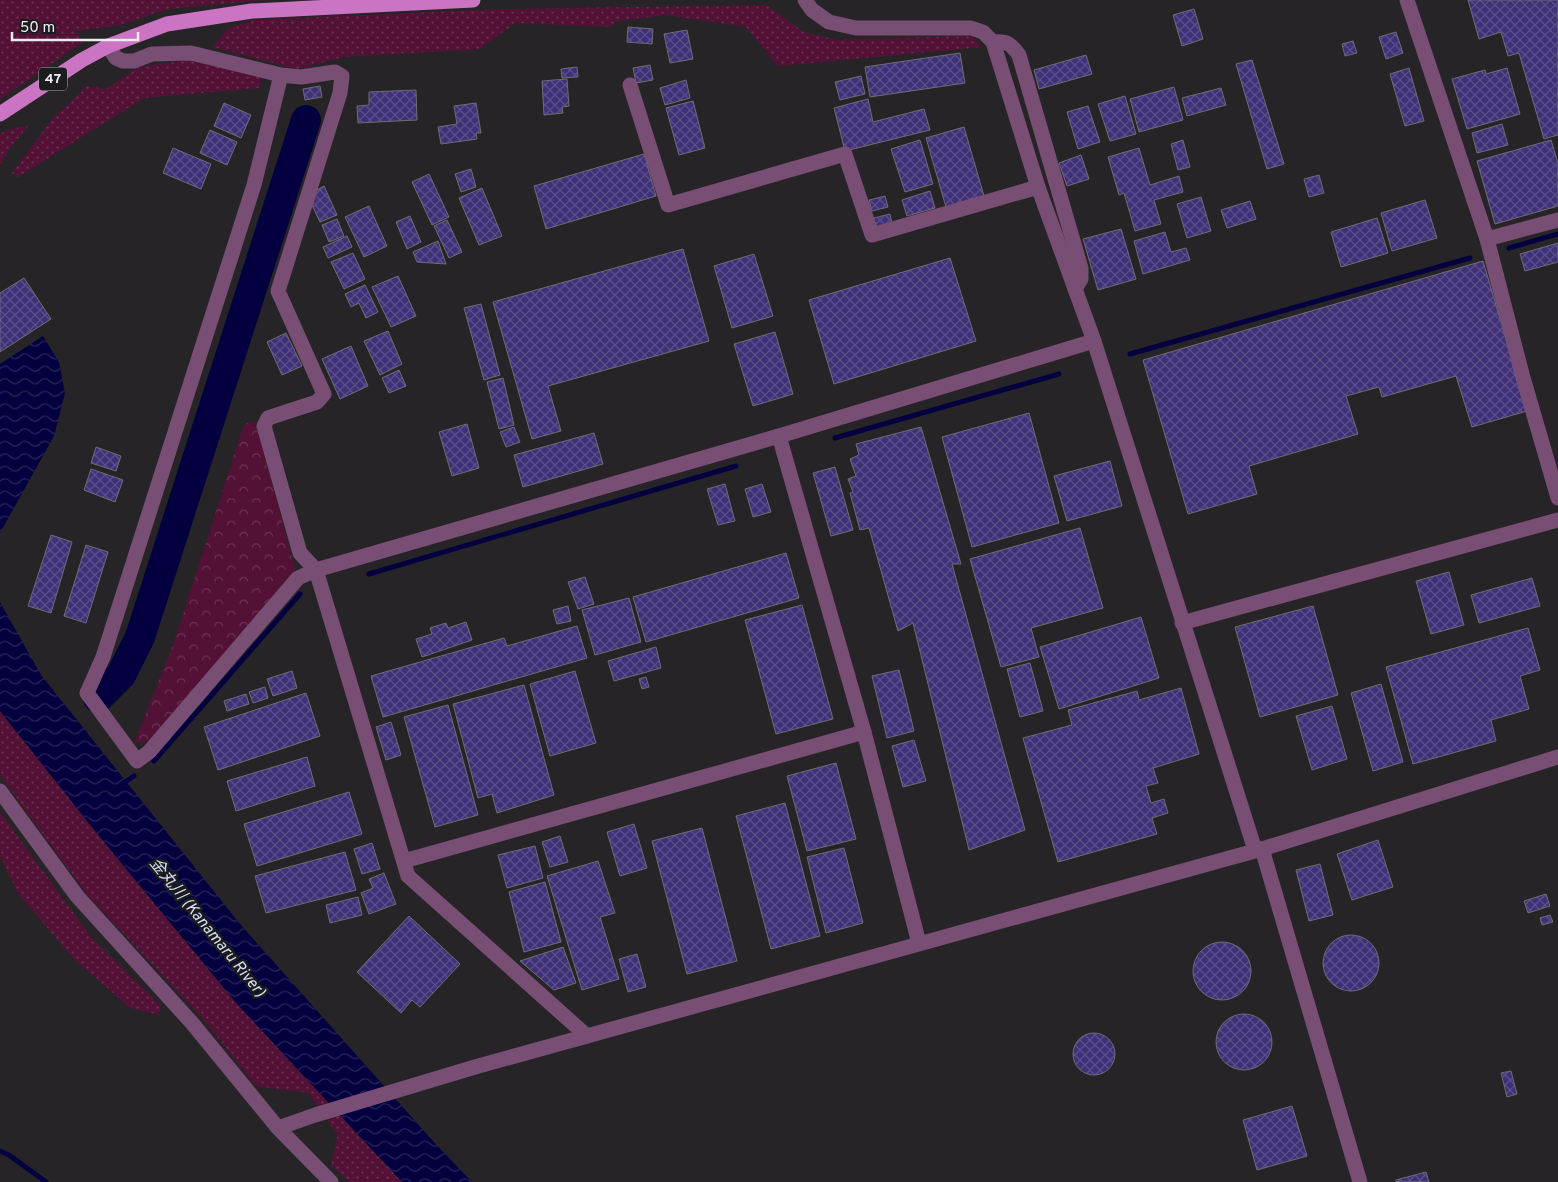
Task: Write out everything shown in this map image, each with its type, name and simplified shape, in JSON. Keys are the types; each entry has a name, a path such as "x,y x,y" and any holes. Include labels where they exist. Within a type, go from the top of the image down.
{"main road":[{"name":"47","path":"0,114 82,60 108,46 167,24 252,11 472,0"}],"street":[{"path":"805,0 812,10 829,22 856,28 971,28 983,32 993,42 1038,187 1094,341 1182,623 1258,849 1360,1182"},
{"path":"1407,0 1487,239 1522,374 1558,498"},
{"path":"993,42 1004,41 1012,45 1019,55 1081,268 1081,279 1075,289"},
{"path":"108,46 116,58 123,61 134,61 152,54 190,52 281,75 301,77 336,72 342,76 340,94 278,292 324,394 317,402 268,418 264,426 300,553 316,570 408,876 587,1036"},
{"path":"281,75 254,185 103,657 87,693 138,761 150,752 298,578 316,570 779,436 1094,341"},
{"path":"630,85 668,205 845,154 872,235 1038,187"},
{"path":"1487,239 1558,220"},
{"path":"779,436 864,732 919,943"},
{"path":"1182,623 1558,520"},
{"path":"404,861 864,732"},
{"path":"278,1128 475,1067 1258,849 1558,756"},
{"path":"0,791 77,896 192,1024 278,1128 331,1182"}],"green space":[{"path":"0,0 262,0 168,9 121,25 77,31 82,43 0,99"},
{"path":"766,5 804,32 838,40 971,36 983,47 778,66 746,27 667,15 617,21 610,27 515,23 480,49 344,57 297,69 213,47 227,29 254,20 502,9"},
{"path":"187,60 262,77 259,88 144,98 18,177 12,173 53,118 87,86 106,89 139,67"},
{"path":"29,125 8,151 0,166 0,134 4,131"},
{"path":"255,421 295,569 151,741 134,743 173,645 244,424"},
{"path":"0,711 95,831 237,1004 402,1182 350,1182 331,1165 338,1135 308,1093 256,1086 204,1020 85,892 0,775"},
{"path":"0,812 91,937 161,1006 159,1015 130,1008 71,956 18,893 0,856"}],"water":[{"path":"43,336 59,362 65,393 54,436 0,533 0,364"},
{"name":"金丸川 (Kanamaru River)","path":"0,602 41,675 240,924 432,1140 472,1182 402,1182 237,1004 95,831 0,711"}],"building":[{"path":"1468,0 1558,0 1558,135 1544,139 1519,53 1508,56 1501,32 1479,39"},
{"path":"1194,9 1203,39 1182,46 1173,15"},
{"path":"628,27 653,29 652,44 627,42"},
{"path":"687,30 693,59 670,63 664,34"},
{"path":"1396,32 1403,53 1386,59 1379,37"},
{"path":"1353,41 1357,53 1345,56 1342,44"},
{"path":"960,53 965,83 870,97 865,67"},
{"path":"1086,55 1092,74 1039,89 1034,70"},
{"path":"1252,60 1284,164 1267,169 1236,64"},
{"path":"650,65 653,80 636,83 633,68"},
{"path":"577,67 578,77 562,78 561,69"},
{"path":"1409,68 1424,121 1405,126 1390,74"},
{"path":"1507,68 1520,114 1467,129 1452,79 1485,70 1486,74"},
{"path":"861,76 865,94 840,100 835,82"},
{"path":"567,79 569,106 562,107 563,113 544,115 542,81"},
{"path":"686,80 690,98 665,105 660,88"},
{"path":"320,86 322,97 305,100 303,89"},
{"path":"1174,87 1183,120 1139,132 1130,99"},
{"path":"1221,88 1226,105 1187,116 1182,98"},
{"path":"416,90 417,120 358,123 357,106 369,105 369,92"},
{"path":"1125,96 1136,134 1110,141 1098,104"},
{"path":"868,99 873,122 924,109 930,130 845,151 834,108"},
{"path":"693,101 705,148 679,155 666,108"},
{"path":"224,103 251,115 241,138 214,126"},
{"path":"476,103 481,133 476,133 477,139 441,144 438,127 457,124 454,106"},
{"path":"1088,106 1100,142 1078,149 1067,112"},
{"path":"1502,124 1508,145 1477,153 1472,133"},
{"path":"964,127 984,196 946,207 926,138"},
{"path":"210,130 237,142 227,165 200,153"},
{"path":"920,140 933,184 905,192 891,149"},
{"path":"1183,140 1190,167 1178,170 1171,144"},
{"path":"1551,140 1558,163 1558,206 1495,224 1477,161"},
{"path":"173,148 211,164 201,189 163,173"},
{"path":"1139,148 1150,185 1179,176 1183,192 1154,200 1161,224 1135,231 1124,193 1119,195 1108,157"},
{"path":"644,154 656,196 546,229 534,186"},
{"path":"1081,155 1089,179 1067,186 1059,163"},
{"path":"471,169 476,187 461,192 455,174"},
{"path":"429,174 449,217 432,225 412,182"},
{"path":"1319,175 1324,193 1309,197 1304,179"},
{"path":"324,186 337,215 320,222 312,205 317,190"},
{"path":"482,188 502,236 479,245 459,198"},
{"path":"930,191 935,208 907,216 902,200"},
{"path":"885,196 888,207 872,211 869,200"},
{"path":"1201,197 1211,231 1187,238 1177,204"},
{"path":"1425,200 1437,238 1392,251 1381,213"},
{"path":"1250,201 1256,219 1227,228 1221,210"},
{"path":"369,206 387,246 364,257 345,217"},
{"path":"890,214 892,224 876,228 874,218"},
{"path":"410,216 421,242 407,249 396,222"},
{"path":"1377,218 1388,253 1341,267 1331,232"},
{"path":"337,219 344,236 329,242 322,225"},
{"path":"447,220 462,252 449,258 434,226"},
{"path":"1121,229 1136,279 1098,290 1083,239"},
{"path":"1165,232 1171,252 1186,248 1190,260 1143,274 1134,241"},
{"path":"347,236 352,247 328,258 323,247"},
{"path":"438,241 446,264 417,262 413,252"},
{"path":"1558,243 1558,262 1525,271 1520,254"},
{"path":"683,249 709,341 548,386 561,431 532,439 493,302"},
{"path":"353,253 365,279 344,289 331,262"},
{"path":"754,254 773,316 732,328 714,266"},
{"path":"950,258 976,341 834,384 809,300"},
{"path":"1483,261 1527,411 1472,427 1456,376 1382,397 1379,387 1346,396 1358,434 1249,466 1257,494 1188,514 1143,360"},
{"path":"398,276 416,316 391,327 372,287"},
{"path":"24,278 51,319 0,352 0,293"},
{"path":"365,285 378,312 366,318 359,303 351,307 345,294"},
{"path":"481,304 500,375 484,380 464,308"},
{"path":"388,331 402,364 380,375 364,341"},
{"path":"775,332 793,394 753,406 734,344"},
{"path":"286,333 302,366 282,375 267,342"},
{"path":"351,346 368,386 340,399 322,359"},
{"path":"399,370 406,386 389,393 382,378"},
{"path":"503,378 514,425 499,429 487,382"},
{"path":"1029,413 1059,523 972,547 942,437"},
{"path":"467,424 479,468 452,476 439,432"},
{"path":"514,427 520,442 506,447 500,432"},
{"path":"921,427 961,564 952,564 1025,830 969,850 913,623 898,631 869,528 860,530 850,493 853,492 848,479 856,476 850,459 859,455 856,444"},
{"path":"594,433 603,464 523,487 514,455"},
{"path":"96,447 121,456 116,471 91,463"},
{"path":"1110,461 1122,506 1067,521 1054,476"},
{"path":"835,467 853,530 831,536 813,473"},
{"path":"91,469 123,480 115,502 84,490"},
{"path":"725,484 735,521 718,525 707,489"},
{"path":"762,484 771,512 753,517 745,489"},
{"path":"1080,528 1103,608 1031,628 1039,657 1001,667 970,559"},
{"path":"51,535 72,542 51,613 28,606"},
{"path":"86,545 108,552 86,623 64,616"},
{"path":"786,553 799,598 646,642 633,597"},
{"path":"1449,572 1464,625 1431,634 1416,581"},
{"path":"585,577 594,604 578,609 568,582"},
{"path":"1532,578 1540,606 1479,623 1471,595"},
{"path":"629,598 641,642 595,655 582,610"},
{"path":"802,605 833,719 776,734 745,620"},
{"path":"568,606 571,621 557,624 553,610"},
{"path":"1313,606 1338,695 1260,717 1235,627"},
{"path":"1141,617 1159,678 1059,709 1040,647"},
{"path":"466,622 472,640 422,657 416,639 432,634 430,628 446,623 448,628"},
{"path":"577,626 587,658 383,717 371,676 504,638 507,646"},
{"path":"1528,628 1540,670 1520,676 1529,709 1491,720 1496,741 1413,764 1386,667"},
{"path":"656,647 661,668 614,681 608,661"},
{"path":"1030,663 1043,711 1020,717 1007,669"},
{"path":"899,670 914,731 887,738 872,676"},
{"path":"292,671 297,688 273,696 267,679"},
{"path":"575,671 596,743 550,756 530,684"},
{"path":"646,677 649,687 642,689 639,679"},
{"path":"1381,684 1403,762 1373,771 1351,693"},
{"path":"524,685 554,795 497,813 492,794 478,798 453,704"},
{"path":"265,687 268,698 253,703 249,692"},
{"path":"1181,688 1199,754 1153,768 1158,783 1146,786 1151,803 1164,799 1168,813 1152,818 1157,834 1058,862 1023,738 1072,725 1068,710 1137,691 1139,700"},
{"path":"306,693 320,736 218,770 204,727"},
{"path":"246,694 249,704 227,711 224,701"},
{"path":"448,705 478,815 435,827 404,717"},
{"path":"1332,706 1347,759 1312,770 1296,716"},
{"path":"391,722 401,755 386,760 376,727"},
{"path":"914,740 926,781 903,787 892,746"},
{"path":"307,757 315,786 236,811 227,781"},
{"path":"836,763 856,839 807,851 787,776"},
{"path":"349,792 362,834 257,866 244,824"},
{"path":"785,803 820,936 771,949 736,816"},
{"path":"634,824 647,868 620,876 607,832"},
{"path":"702,828 737,961 687,974 652,841"},
{"path":"560,836 568,862 550,867 542,842"},
{"path":"1378,840 1393,887 1352,900 1337,854"},
{"path":"372,843 380,869 362,874 354,849"},
{"path":"535,846 543,878 507,888 498,855"},
{"path":"844,848 863,923 826,933 807,857"},
{"path":"345,852 356,890 266,913 255,876"},
{"path":"598,861 615,913 600,917 619,979 582,990 547,876"},
{"path":"1320,864 1333,915 1309,921 1296,870"},
{"path":"384,873 396,904 369,914 361,893 373,888 369,879"},
{"path":"545,882 561,942 524,952 509,892"},
{"path":"1546,894 1550,906 1528,913 1524,901"},
{"path":"358,897 362,915 330,923 326,905"},
{"path":"1550,915 1553,922 1542,925 1540,918"},
{"path":"409,916 460,964 420,1007 412,1000 401,1013 357,972"},
{"path":"1346,935 1356,935 1371,943 1377,952 1379,963 1377,974 1371,983 1356,991 1346,991 1335,986 1328,979 1323,968 1323,958 1328,947 1335,940"},
{"path":"1222,942 1233,944 1246,955 1251,971 1249,982 1238,995 1222,1000 1211,998 1198,987 1193,971 1195,960 1206,947"},
{"path":"563,947 576,983 554,990 520,961"},
{"path":"637,954 646,987 628,992 619,959"},
{"path":"1238,1014 1250,1014 1260,1018 1268,1026 1272,1042 1268,1058 1260,1066 1250,1070 1238,1070 1228,1066 1220,1058 1216,1048 1216,1036 1220,1026 1228,1018"},
{"path":"1090,1033 1098,1033 1109,1039 1115,1054 1109,1069 1098,1075 1090,1075 1079,1069 1073,1058 1073,1050 1079,1039"},
{"path":"1511,1071 1517,1094 1507,1097 1501,1073"},
{"path":"1292,1106 1307,1156 1257,1170 1243,1120"},
{"path":"1426,1172 1429,1182 1396,1182 1396,1180"}],"waterway":[{"path":"98,698 121,675 140,637 306,120"},
{"path":"1509,248 1558,234"},
{"path":"1130,354 1470,258"},
{"path":"835,438 1059,374"},
{"path":"369,574 736,466"},
{"path":"154,761 300,594"},
{"path":"122,784 134,776"},
{"path":"0,1151 9,1155 46,1182"}]}
